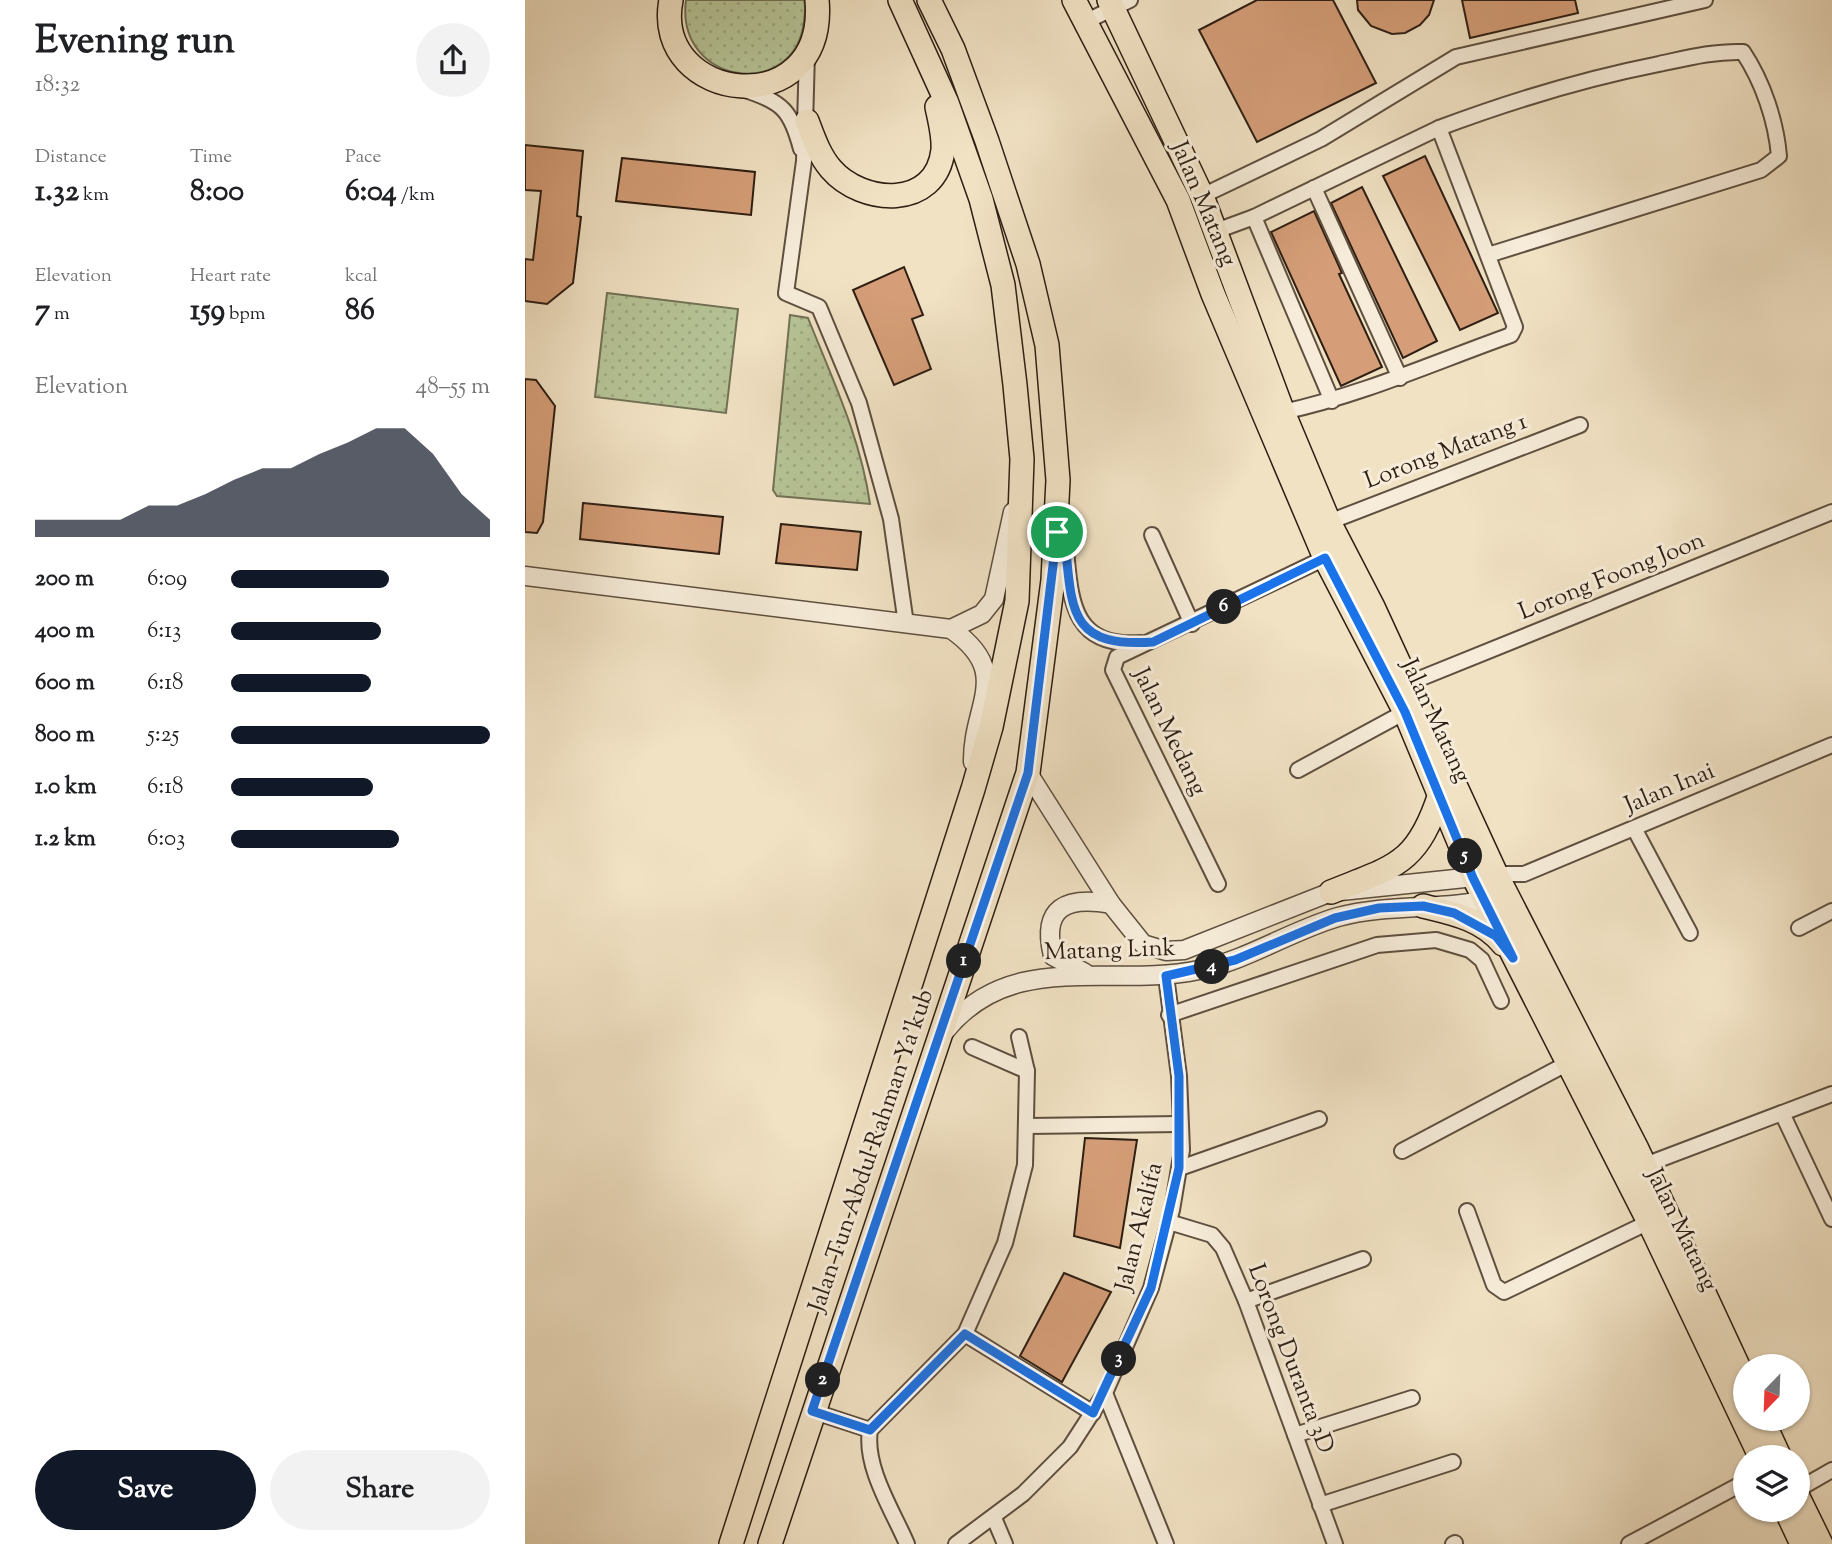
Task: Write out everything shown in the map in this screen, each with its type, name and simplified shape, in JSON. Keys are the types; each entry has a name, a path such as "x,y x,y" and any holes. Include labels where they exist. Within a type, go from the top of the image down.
{"main road":[{"path":"671,0 673,34 685,59 707,77 738,87 753,88 776,82 797,66 807,53 817,27 817,0"},
{"name":"Jalan Tun Abdul Rahman Ya'kub","path":"731,1544 973,789 991,727 1017,601 1021,493 1015,385 1003,285 981,199 947,103 900,0"},
{"name":"Jalan Tun Abdul Rahman Ya'kub","path":"770,1544 812,1411 1028,773 1057,532 1058,480 1047,345 1028,264 953,49 929,0"},
{"name":"Jalan Matang","path":"1102,5 1128,15 1128,40 1202,196 1283,412 1329,522 1409,683 1485,876"},
{"name":"Jalan Matang","path":"1102,5 1213,294 1325,558 1405,712 1440,794 1645,1165 1733,1355"},
{"path":"807,121 819,150 831,169 866,193 904,195 925,185 943,151 941,127 926,55"},
{"path":"1331,892 1404,860 1420,842 1440,794"},
{"name":"Jalan Matang","path":"1496,899 1513,958 1649,1222 1755,1445"},
{"path":"1423,906 1454,913 1477,923 1496,936 1513,958"},
{"path":"1810,1520 1821,1544"},
{"path":"1792,1522 1802,1544"}],"street":[{"path":"1202,196 1321,139 1456,57 1705,0"},
{"path":"1216,231 1254,217 1439,128 1531,94 1629,69 1718,51 1743,52 1756,71 1777,138 1779,156 1772,163 1761,170 1488,255"},
{"path":"807,53 804,161 786,293 819,307 859,404 891,519 906,624"},
{"path":"738,87 771,98 784,108 794,123 804,161"},
{"path":"1283,412 1332,401 1511,335 1515,327 1439,128"},
{"path":"1314,188 1400,378"},
{"path":"1254,217 1332,401"},
{"name":"Lorong Matang 1","path":"1329,522 1580,425"},
{"path":"951,629 982,614 995,599 1011,518 1021,493"},
{"name":"Lorong Foong Joon","path":"1409,683 1832,512"},
{"path":"1057,532 1065,541 1072,603 1081,624 1106,639 1126,644 1153,642"},
{"path":"1152,535 1192,624"},
{"name":"Jalan Medang","path":"1218,884 1113,670 1117,657 1192,624 1325,558"},
{"path":"525,576 951,629 972,644 984,665 986,687 973,755 973,789"},
{"path":"1297,770 1405,712"},
{"name":"Jalan Inai","path":"1524,874 1635,830 1832,745"},
{"name":"Matang Link","path":"1028,773 1111,904 1143,944 1166,951 1184,950 1331,892 1485,876"},
{"path":"1635,830 1690,933"},
{"path":"1485,876 1524,874"},
{"path":"1496,899 1524,874"},
{"name":"Matang Link","path":"936,1042 962,1010 995,991 1037,977 1166,976 1235,960 1335,918 1379,908 1496,899"},
{"path":"1089,975 1053,956 1048,935 1051,922 1057,909 1066,903 1094,901 1111,904"},
{"path":"1799,928 1832,911"},
{"path":"1169,1015 1377,945 1436,940 1470,950 1482,960 1501,1001"},
{"name":"Jalan Akalifa","path":"956,1544 994,1518 1063,1455 1104,1393 1151,1288 1169,1222 1179,1168 1179,1076 1166,976"},
{"path":"907,1544 872,1461 868,1443 870,1430 965,1334 991,1280 1013,1217 1025,1165 1027,1071 1019,1037"},
{"path":"972,1046 1027,1071"},
{"path":"1402,1151 1568,1063"},
{"path":"1645,1165 1832,1094"},
{"path":"1782,1113 1832,1219"},
{"path":"1179,1168 1319,1119"},
{"path":"1027,1126 1180,1124"},
{"path":"1467,1211 1494,1284 1504,1292 1649,1222"},
{"name":"Lorong Duranta 3D","path":"1169,1222 1212,1235 1223,1248 1335,1544"},
{"path":"1245,1301 1363,1259"},
{"path":"965,1334 1093,1413"},
{"path":"1104,1393 1166,1544"},
{"path":"1295,1435 1412,1398"},
{"path":"812,1411 870,1430"},
{"path":"1320,1505 1453,1462"},
{"path":"1810,1484 1832,1470"},
{"path":"1629,1544 1733,1488"},
{"path":"994,1518 1005,1544"}],"green space":[{"path":"686,0 804,0 804,21 796,47 780,64 760,72 737,73 716,65 699,51 688,29"},
{"path":"607,293 738,309 726,413 595,397"},
{"path":"790,315 808,318 853,432 870,504 777,496 773,490"}],"building":[{"path":"1257,0 1333,0 1376,83 1257,142 1199,30"},
{"path":"1357,0 1434,0 1429,15 1420,25 1405,33 1392,34 1371,26 1358,10"},
{"path":"1462,0 1575,0 1578,13 1470,38"},
{"path":"525,145 583,151 577,216 581,217 573,283 547,304 525,301 525,259 533,260 541,191 525,190"},
{"path":"1425,156 1498,313 1460,330 1383,176"},
{"path":"622,158 755,172 751,215 616,201"},
{"path":"1362,187 1437,341 1403,358 1331,203"},
{"path":"1314,211 1342,273 1339,274 1382,367 1341,386 1271,232"},
{"path":"904,267 923,315 912,319 931,369 894,385 853,290"},
{"path":"525,379 536,380 555,406 543,522 537,533 525,532"},
{"path":"583,503 723,517 719,554 580,539"},
{"path":"781,524 861,532 857,570 776,563"},
{"path":"1085,1138 1137,1140 1120,1248 1074,1236"},
{"path":"1064,1273 1111,1292 1062,1382 1020,1356"}],"route":[{"path":"1057,532 1065,541 1072,603 1081,624 1093,634 1126,644 1153,642 1325,558 1405,712 1473,878 1513,958 1496,936 1477,923 1454,913 1423,906 1379,908 1335,918 1235,960 1166,976 1179,1076 1182,1150 1172,1210 1151,1288 1093,1413 965,1334 917,1387 884,1413 870,1430 812,1411 1028,773 1057,532"}]}
